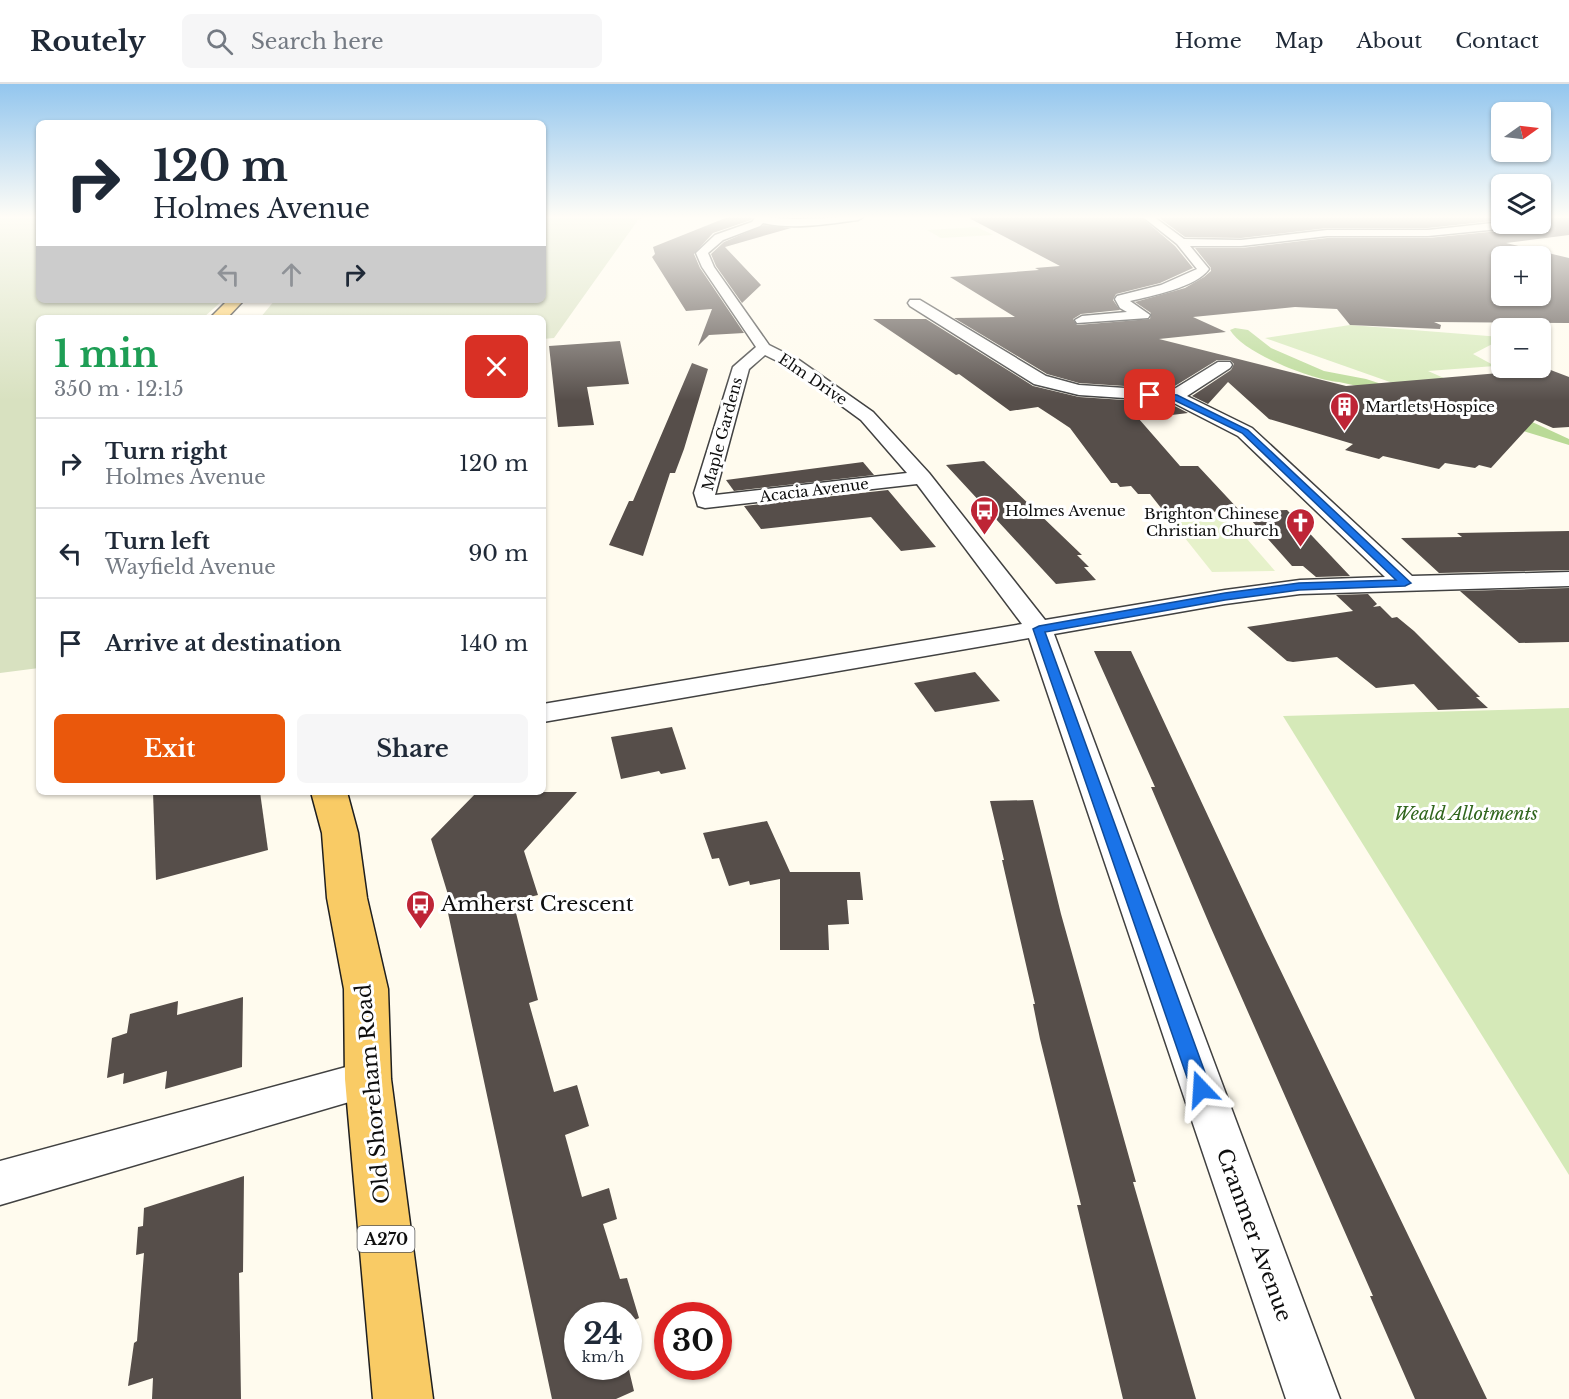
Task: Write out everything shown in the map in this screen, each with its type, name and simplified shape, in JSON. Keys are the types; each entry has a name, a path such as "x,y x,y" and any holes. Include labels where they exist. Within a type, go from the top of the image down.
{"main road":[{"path":"223,315 241,303"},
{"name":"Old Shoreham Road","path":"330,795 340,833 347,898 366,989 368,1079 403,1399"}],"street":[{"name":"Elm Drive","path":"716,278 764,348 793,363 867,416 922,477 1039,629"},
{"path":"1159,322 1125,305 1122,299 1166,288 1187,278"},
{"path":"953,308 921,307 1040,380 1079,390 1174,396 1245,432 1405,583"},
{"path":"1082,321 1143,315"},
{"name":"Maple Gardens","path":"705,502 704,493 741,367 764,348"},
{"name":"Maple Gardens","path":"741,367 793,363"},
{"path":"1174,396 1224,365"},
{"name":"Acacia Avenue","path":"705,502 922,477"},
{"path":"546,712 1278,590 1405,583 1569,579"},
{"name":"Cranmer Avenue","path":"1039,629 1312,1399"},
{"path":"0,1183 368,1079"}],"green space":[{"path":"0,278 36,278 36,303 220,303 206,315 36,315 36,668 0,673"},
{"path":"546,278 596,278 554,338 546,339 546,315 262,315 272,303 546,303"},
{"path":"1350,325 1491,336 1491,345 1473,354 1491,364 1491,366 1428,371 1471,390 1407,388 1265,338"},
{"path":"1235,328 1248,330 1271,348 1324,371 1366,379 1397,389 1508,411 1569,439 1569,445 1426,401 1296,371 1249,348 1230,330"},
{"path":"1227,516 1275,571 1212,572 1169,518"},
{"name":"Weald Allotments","path":"1569,708 1569,1175 1283,716"}],"building":[{"path":"665,278 707,278 744,333 709,335 698,346 712,309 686,311"},
{"path":"725,278 755,278 761,285 742,303"},
{"path":"952,278 1170,278 1116,294 1113,300 1120,310 1081,314 1073,319 1077,325 1150,319 1151,313 1135,302 1185,288 1202,278 1491,278 1491,306 1551,306 1551,278 1569,278 1569,323 1551,323 1551,318 1491,318 1491,322 1434,322 1441,325 1440,329 1350,325 1337,309 1295,307 1193,317 1226,332 1159,339 1346,386 1491,374 1491,378 1551,378 1551,370 1569,377 1569,427 1553,428 1535,420 1491,468 1445,463 1439,469 1383,456 1379,459 1345,450 1353,444 1269,419 1228,382 1208,404 1192,396 1231,370 1234,364 1230,360 1217,360 1170,389 1079,383 1047,374 954,318 1015,317"},
{"path":"873,319 926,319 1033,386 1079,397 1169,403 1188,413 1139,419 1180,466 1198,466 1240,511 1165,513 1150,494 1138,494 1131,486 1120,487 1117,483 1111,483 1070,428 1055,418 1038,407 1010,411 959,374 956,375"},
{"path":"620,341 629,384 587,387 594,425 558,427 549,346"},
{"path":"692,363 708,369 684,449 675,473 670,473 643,556 609,545 629,501 633,501"},
{"path":"984,461 1082,555 1077,555 1089,567 1084,567 1096,580 1056,584 946,465"},
{"path":"863,462 874,475 734,491 726,480"},
{"path":"888,490 936,547 901,551 871,517 761,529 744,506"},
{"name":"Brighton Chinese Christian Church","path":"1287,510 1350,576 1316,577 1303,566 1292,566 1243,511"},
{"path":"1569,531 1569,570 1439,573 1401,538 1462,537 1457,533"},
{"path":"1569,588 1569,642 1519,643 1460,591"},
{"path":"1368,594 1377,604 1373,607 1380,606 1392,618 1397,617 1414,631 1480,697 1476,697 1488,708 1438,710 1414,684 1376,688 1337,657 1287,661 1247,627 1353,611 1336,595"},
{"path":"1094,651 1131,651 1264,936 1487,1399 1415,1399 1370,1296 1373,1296 1151,787 1155,787"},
{"path":"975,672 1000,701 935,712 914,683"},
{"path":"672,727 686,769 661,774 659,771 621,779 611,737"},
{"path":"546,792 577,792 524,851 538,895 513,901 538,1000 529,1003 554,1092 577,1085 589,1126 565,1135 582,1197 609,1188 617,1219 603,1224 620,1279 627,1278 634,1302 564,1302 564,1380 631,1380 634,1391 616,1399 552,1399 448,913 453,911 431,839 474,795 546,795"},
{"path":"153,795 260,795 268,850 156,880"},
{"path":"1033,800 1061,914 1136,1182 1133,1182 1196,1399 1123,1399 1077,1205 1081,1205 1040,1039 1033,1004 1035,1004 990,801"},
{"path":"767,821 790,872 860,872 863,900 847,900 849,924 828,925 829,950 780,950 780,879 750,885 749,881 729,886 719,858 712,859 703,833"},
{"path":"243,997 242,1067 165,1089 167,1071 123,1084 124,1073 107,1078 112,1038 127,1033 130,1014 178,1001 177,1015"},
{"path":"244,1176 243,1272 239,1273 241,1399 152,1399 153,1378 128,1386 134,1343 137,1341 144,1253 136,1255 138,1227 143,1226 144,1208"}],"place":[{"name":"Martlets Hospice","path":"1344,432"},
{"name":"Holmes Avenue","path":"984,536"},
{"name":"Brighton Chinese Christian Church","path":"1300,548"},
{"name":"Amherst Crescent","path":"420,930"}],"route":[{"path":"1150,395 1174,396 1245,432 1297,478 1405,583 1299,587 1225,597 1039,629 1201,1089"}]}
